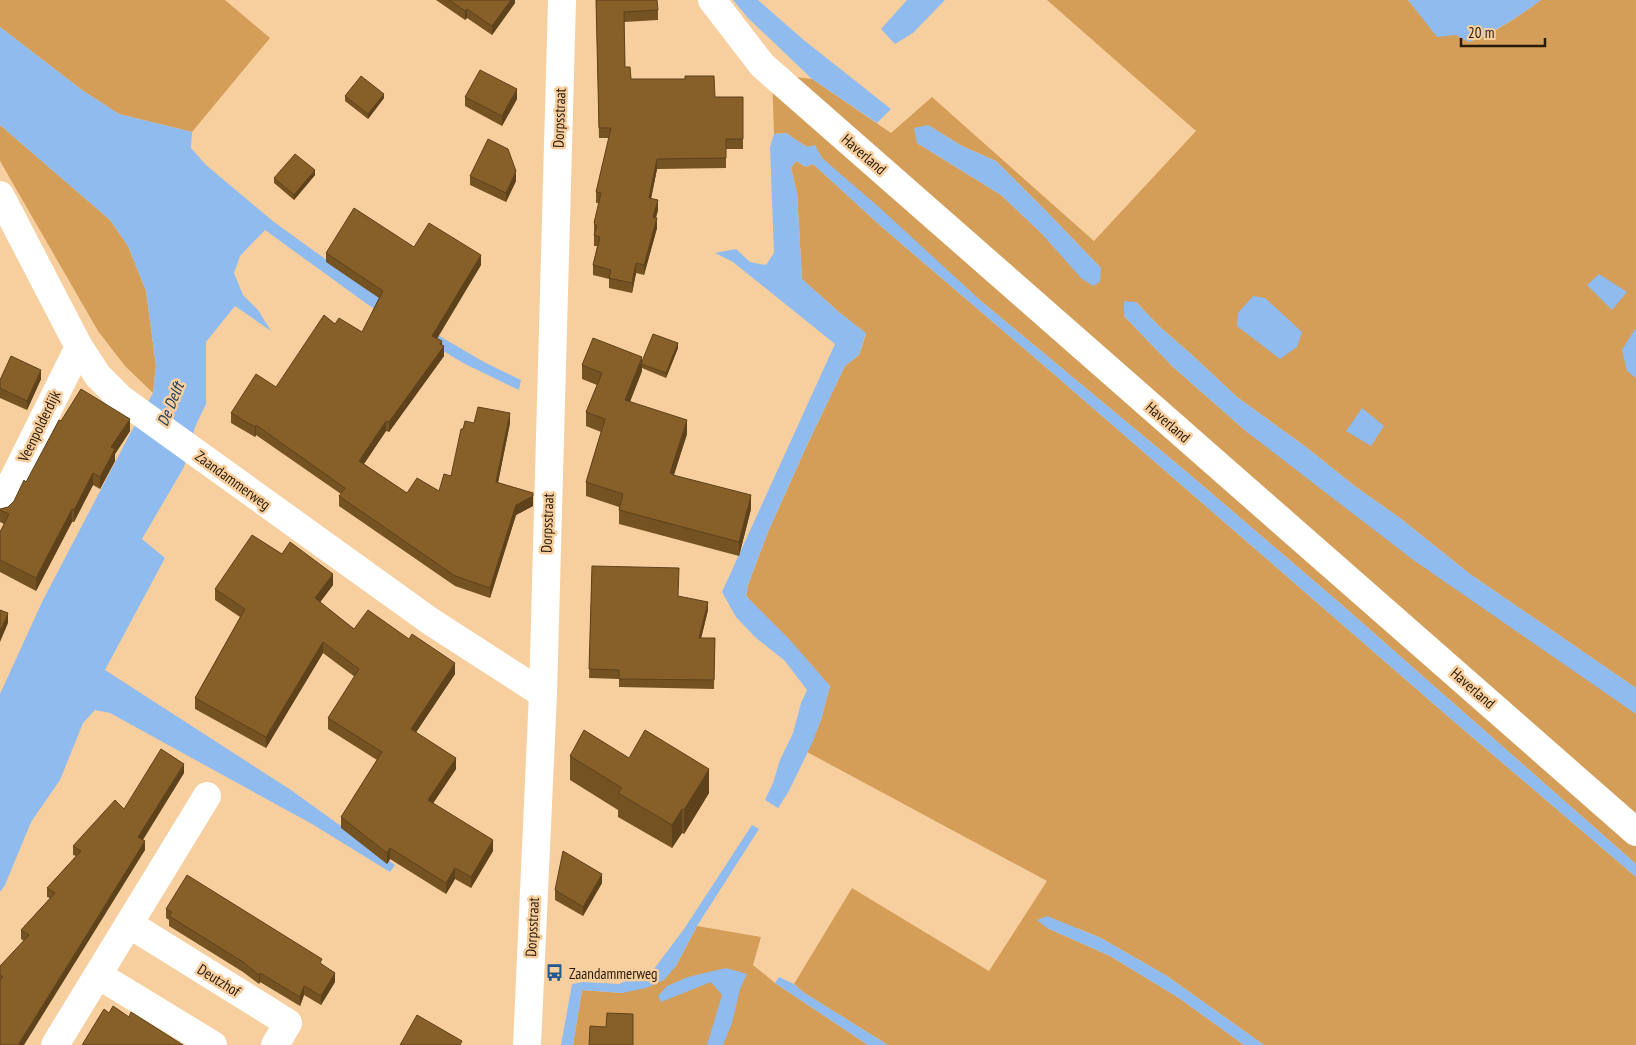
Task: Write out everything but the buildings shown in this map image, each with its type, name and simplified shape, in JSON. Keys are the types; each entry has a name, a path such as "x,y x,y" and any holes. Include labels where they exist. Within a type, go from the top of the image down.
{"street":[{"name":"Dorpsstraat","path":"527,1045 543,694 562,0"},
{"name":"Haverland","path":"712,0 762,65 1636,832"},
{"name":"Zaandammerweg","path":"0,195 79,347 98,376 120,398 430,621 543,694"},
{"name":"Veenpolderdijk","path":"0,506 79,347"},
{"path":"55,1045 208,796"},
{"name":"Deutzhof","path":"129,924 288,1023 275,1045"},
{"path":"98,975 213,1045"}],"shaded area":[{"path":"0,0 225,0 270,38 192,132 119,114 82,90 0,27"},
{"path":"1047,0 1408,0 1413,6 1469,42 1488,35 1541,0 1636,0 1636,688 1470,574 1400,518 1237,397 1160,327 1136,302 1124,302 1124,316 1173,367 1247,432 1636,714 1636,864 1341,604 1188,473 981,301 822,158 815,146 807,147 786,133 774,134 772,74 812,79 891,133 932,97 1094,241 1196,131","holes":["928,125 962,146 996,161 1101,268 1041,233 1001,195 917,143"]},
{"path":"0,125 110,220 128,246 146,291 156,366 153,393 125,366 98,331 0,161"},
{"path":"796,161 806,167 813,164 883,228 1636,877 1636,1045 1264,1045 1167,976 1101,938 1077,928 1047,928 1110,956 1179,998 1244,1045 888,1045 803,992 794,984 852,888 989,971 1047,881 807,752 821,720 830,686 746,596 748,585 768,532 808,443 845,366 859,355 866,334 802,279 797,193 791,168"},
{"path":"697,926 761,937 753,965 775,983 868,1045 573,1045 582,990 622,993 676,966"}],"water":[{"path":"733,0 758,0 805,41 891,109 877,123 812,79 748,18"},
{"path":"907,0 945,0 913,33 895,44 881,29"},
{"path":"1408,0 1541,0 1506,24 1469,42 1456,35 1437,37"},
{"name":"De Delft","path":"0,27 82,90 119,114 192,132 191,148 206,165 274,222 400,313 484,362 521,380 519,390 463,363 367,304 265,230 240,256 234,273 243,295 258,310 271,331 235,306 206,342 206,404 195,427 184,467 142,539 165,558 105,670 291,790 395,865 390,872 312,824 110,713 95,710 83,723 60,780 31,822 5,885 0,892 0,694 43,600 153,393 156,366 146,291 128,246 110,220 0,125"},
{"path":"928,125 962,146 996,161 1101,268 1100,282 1093,286 1081,278 1041,233 1001,195 917,143 914,128"},
{"path":"786,133 807,147 815,145 822,158 880,208 981,301 1188,473 1341,604 1636,864 1636,877 883,228 813,164 806,167 796,161 791,168 797,193 802,279 866,333 859,355 845,366 808,443 768,532 748,585 746,596 790,640 830,686 813,741 789,791 778,808 765,800 773,783 780,760 793,733 801,703 807,690 785,661 755,637 736,617 722,592 835,344 733,262 715,253 736,249 750,262 766,265 774,253 770,147 774,134"},
{"path":"1599,274 1627,292 1612,310 1587,285"},
{"path":"1253,296 1265,298 1302,332 1297,347 1280,359 1237,326 1238,313"},
{"path":"1124,301 1136,302 1160,327 1237,397 1400,518 1470,574 1636,688 1636,714 1412,559 1247,432 1173,367 1124,316"},
{"path":"1635,329 1636,378 1627,371 1622,350"},
{"path":"1362,408 1384,426 1371,446 1346,431"},
{"path":"752,825 759,829 697,926 676,966 664,980 646,988 622,993 582,990 573,1045 561,1045 572,984 583,982 619,984 654,969 684,929"},
{"path":"1047,916 1101,938 1167,976 1264,1045 1244,1045 1179,998 1110,956 1047,928 1037,920"},
{"path":"726,968 747,974 740,989 732,1023 723,1045 707,1045 722,995 711,982 661,1002 658,996 667,986 688,977"},
{"path":"779,977 794,984 803,992 888,1045 868,1045 775,983"}],"place":[{"name":"Zaandammerweg","path":"555,973"}]}
